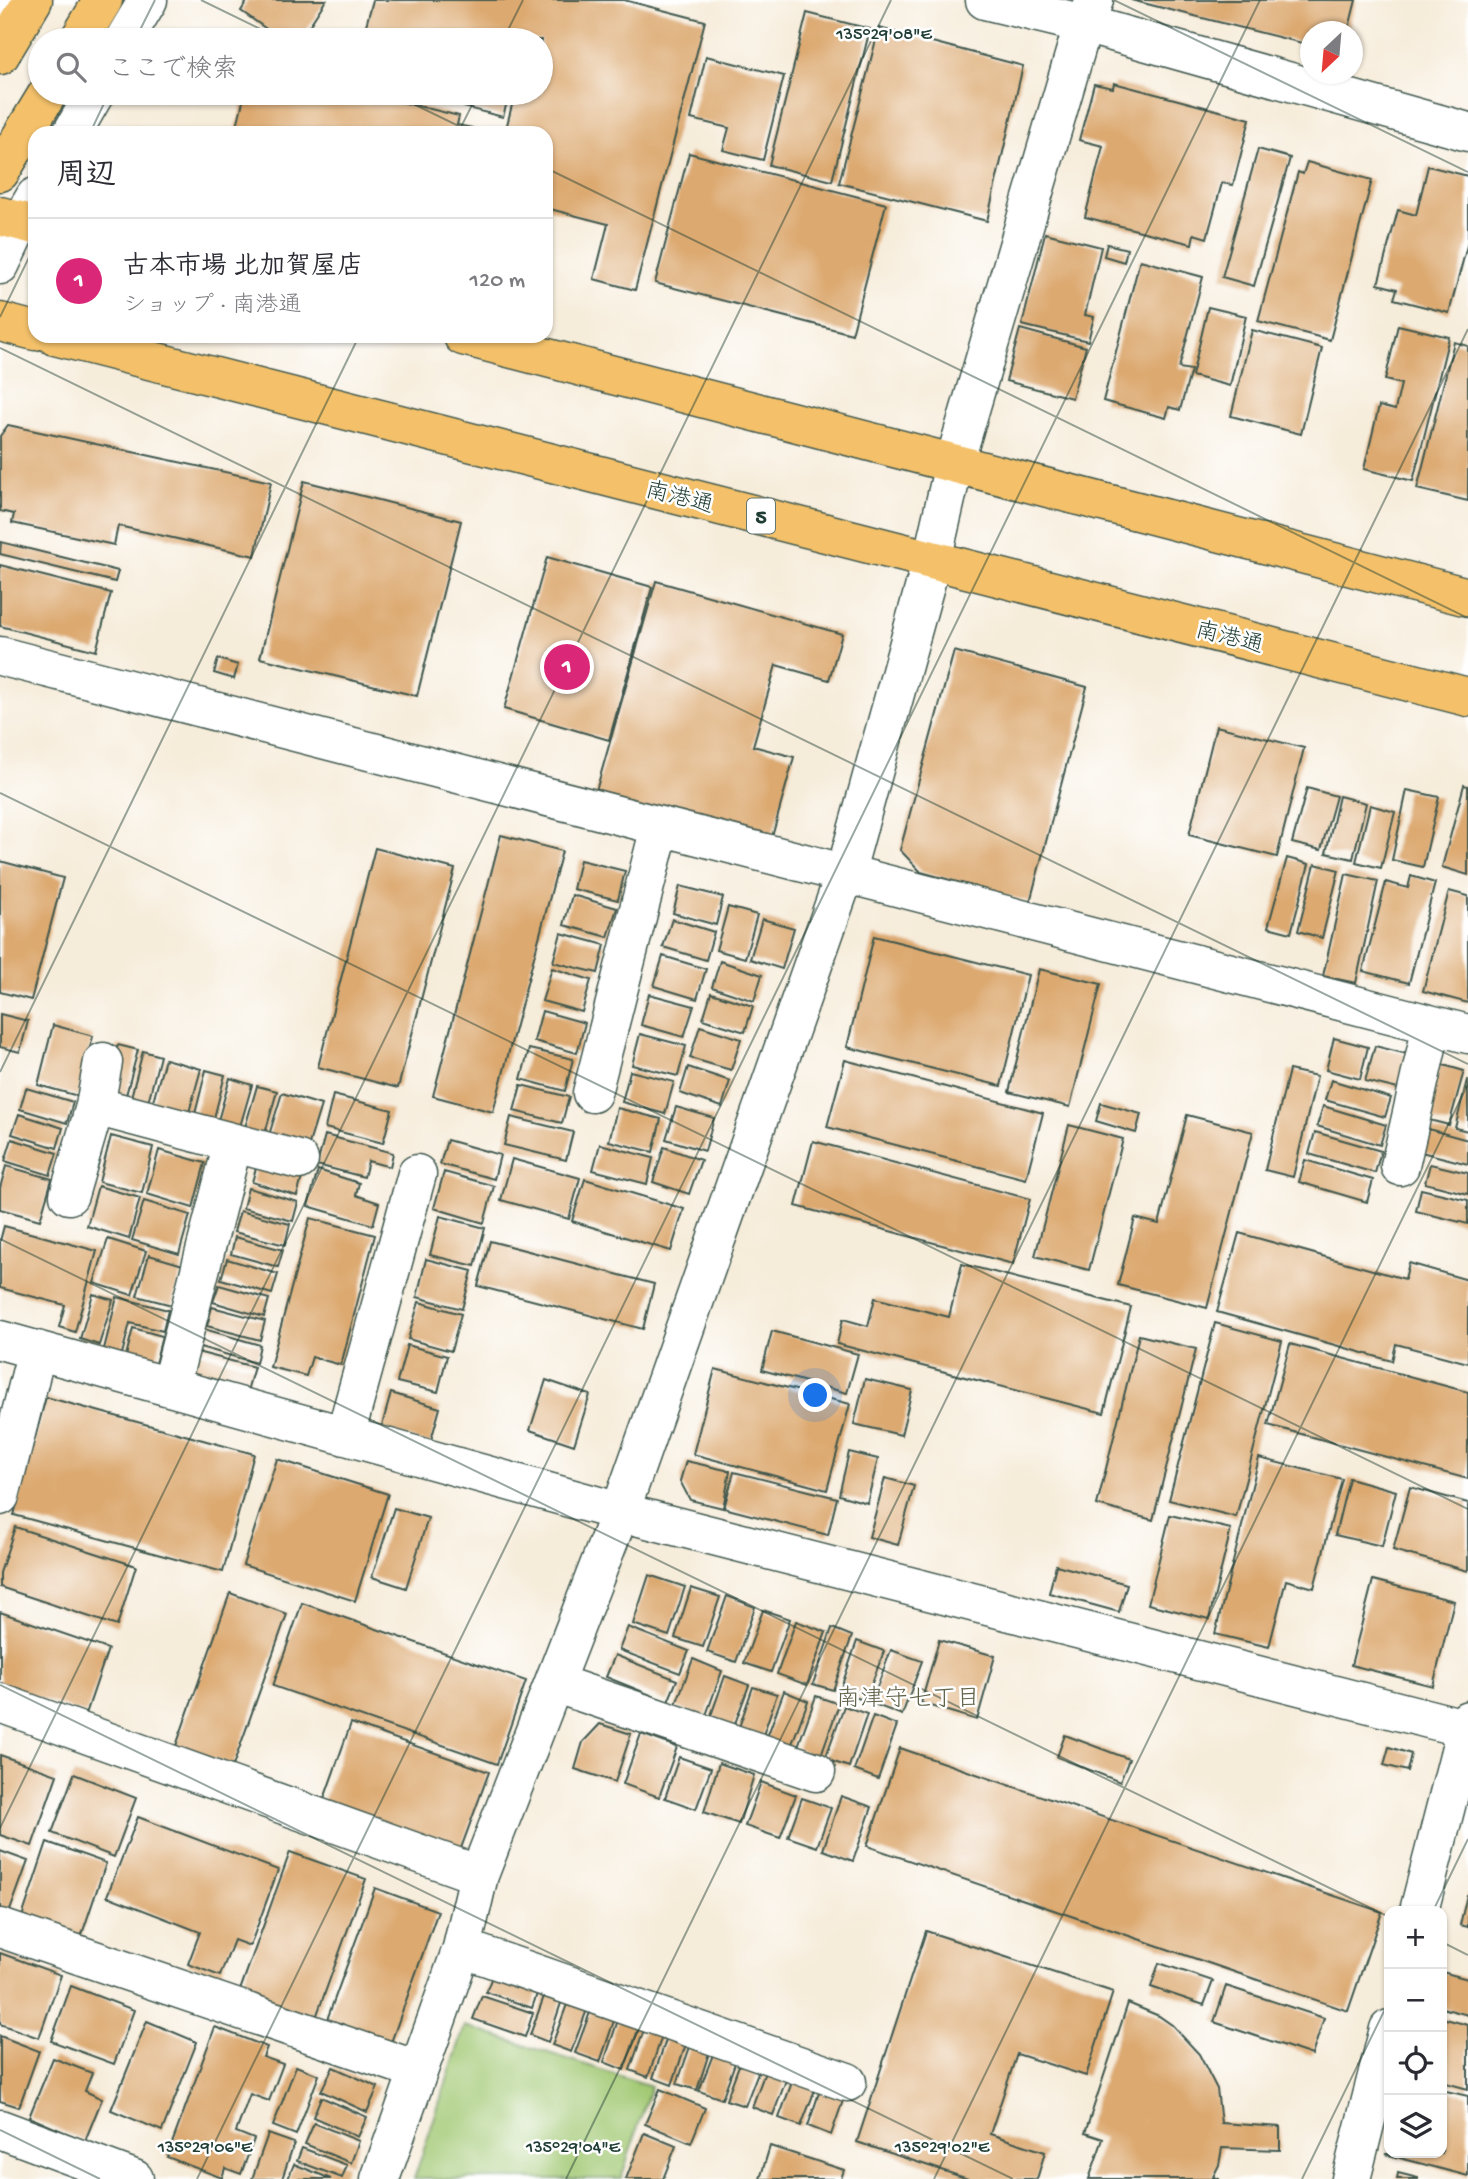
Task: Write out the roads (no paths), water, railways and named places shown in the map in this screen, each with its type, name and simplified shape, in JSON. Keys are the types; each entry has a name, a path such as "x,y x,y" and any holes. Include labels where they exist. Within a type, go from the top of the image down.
{"main road":[{"path":"0,55 33,0"},
{"path":"86,28 103,0"},
{"path":"0,172 41,105"},
{"path":"0,322 28,329"},
{"name":"南港通","path":"82,343 1468,697"},
{"path":"491,343 1468,597"}],"street":[{"path":"0,5 3,0"},
{"path":"131,28 148,0"},
{"path":"985,0 1089,12 1468,132"},
{"path":"380,2179 462,1948 479,1875 621,1512 845,874 932,560 954,464 1089,12"},
{"path":"76,126 87,105"},
{"path":"0,265 23,215"},
{"path":"0,656 1468,1034"},
{"path":"592,1093 660,827"},
{"path":"1400,1166 1432,1025"},
{"path":"69,1195 95,1106 103,1062"},
{"path":"95,1106 299,1160"},
{"path":"170,1387 233,1143"},
{"path":"345,1436 417,1174"},
{"path":"0,1340 621,1512 1467,1726 1420,1906"},
{"path":"0,1496 37,1350"},
{"path":"554,1683 816,1772"},
{"path":"0,1703 479,1875"},
{"path":"0,1928 417,2070"},
{"path":"462,1948 847,2082"},
{"path":"1351,2179 1388,2032"},
{"path":"0,2129 134,2179"}],"place":[{"name":"古本市場 北加賀屋店","path":"567,667"}],"district":[{"name":"南津守七丁目","path":"908,1697"}]}
